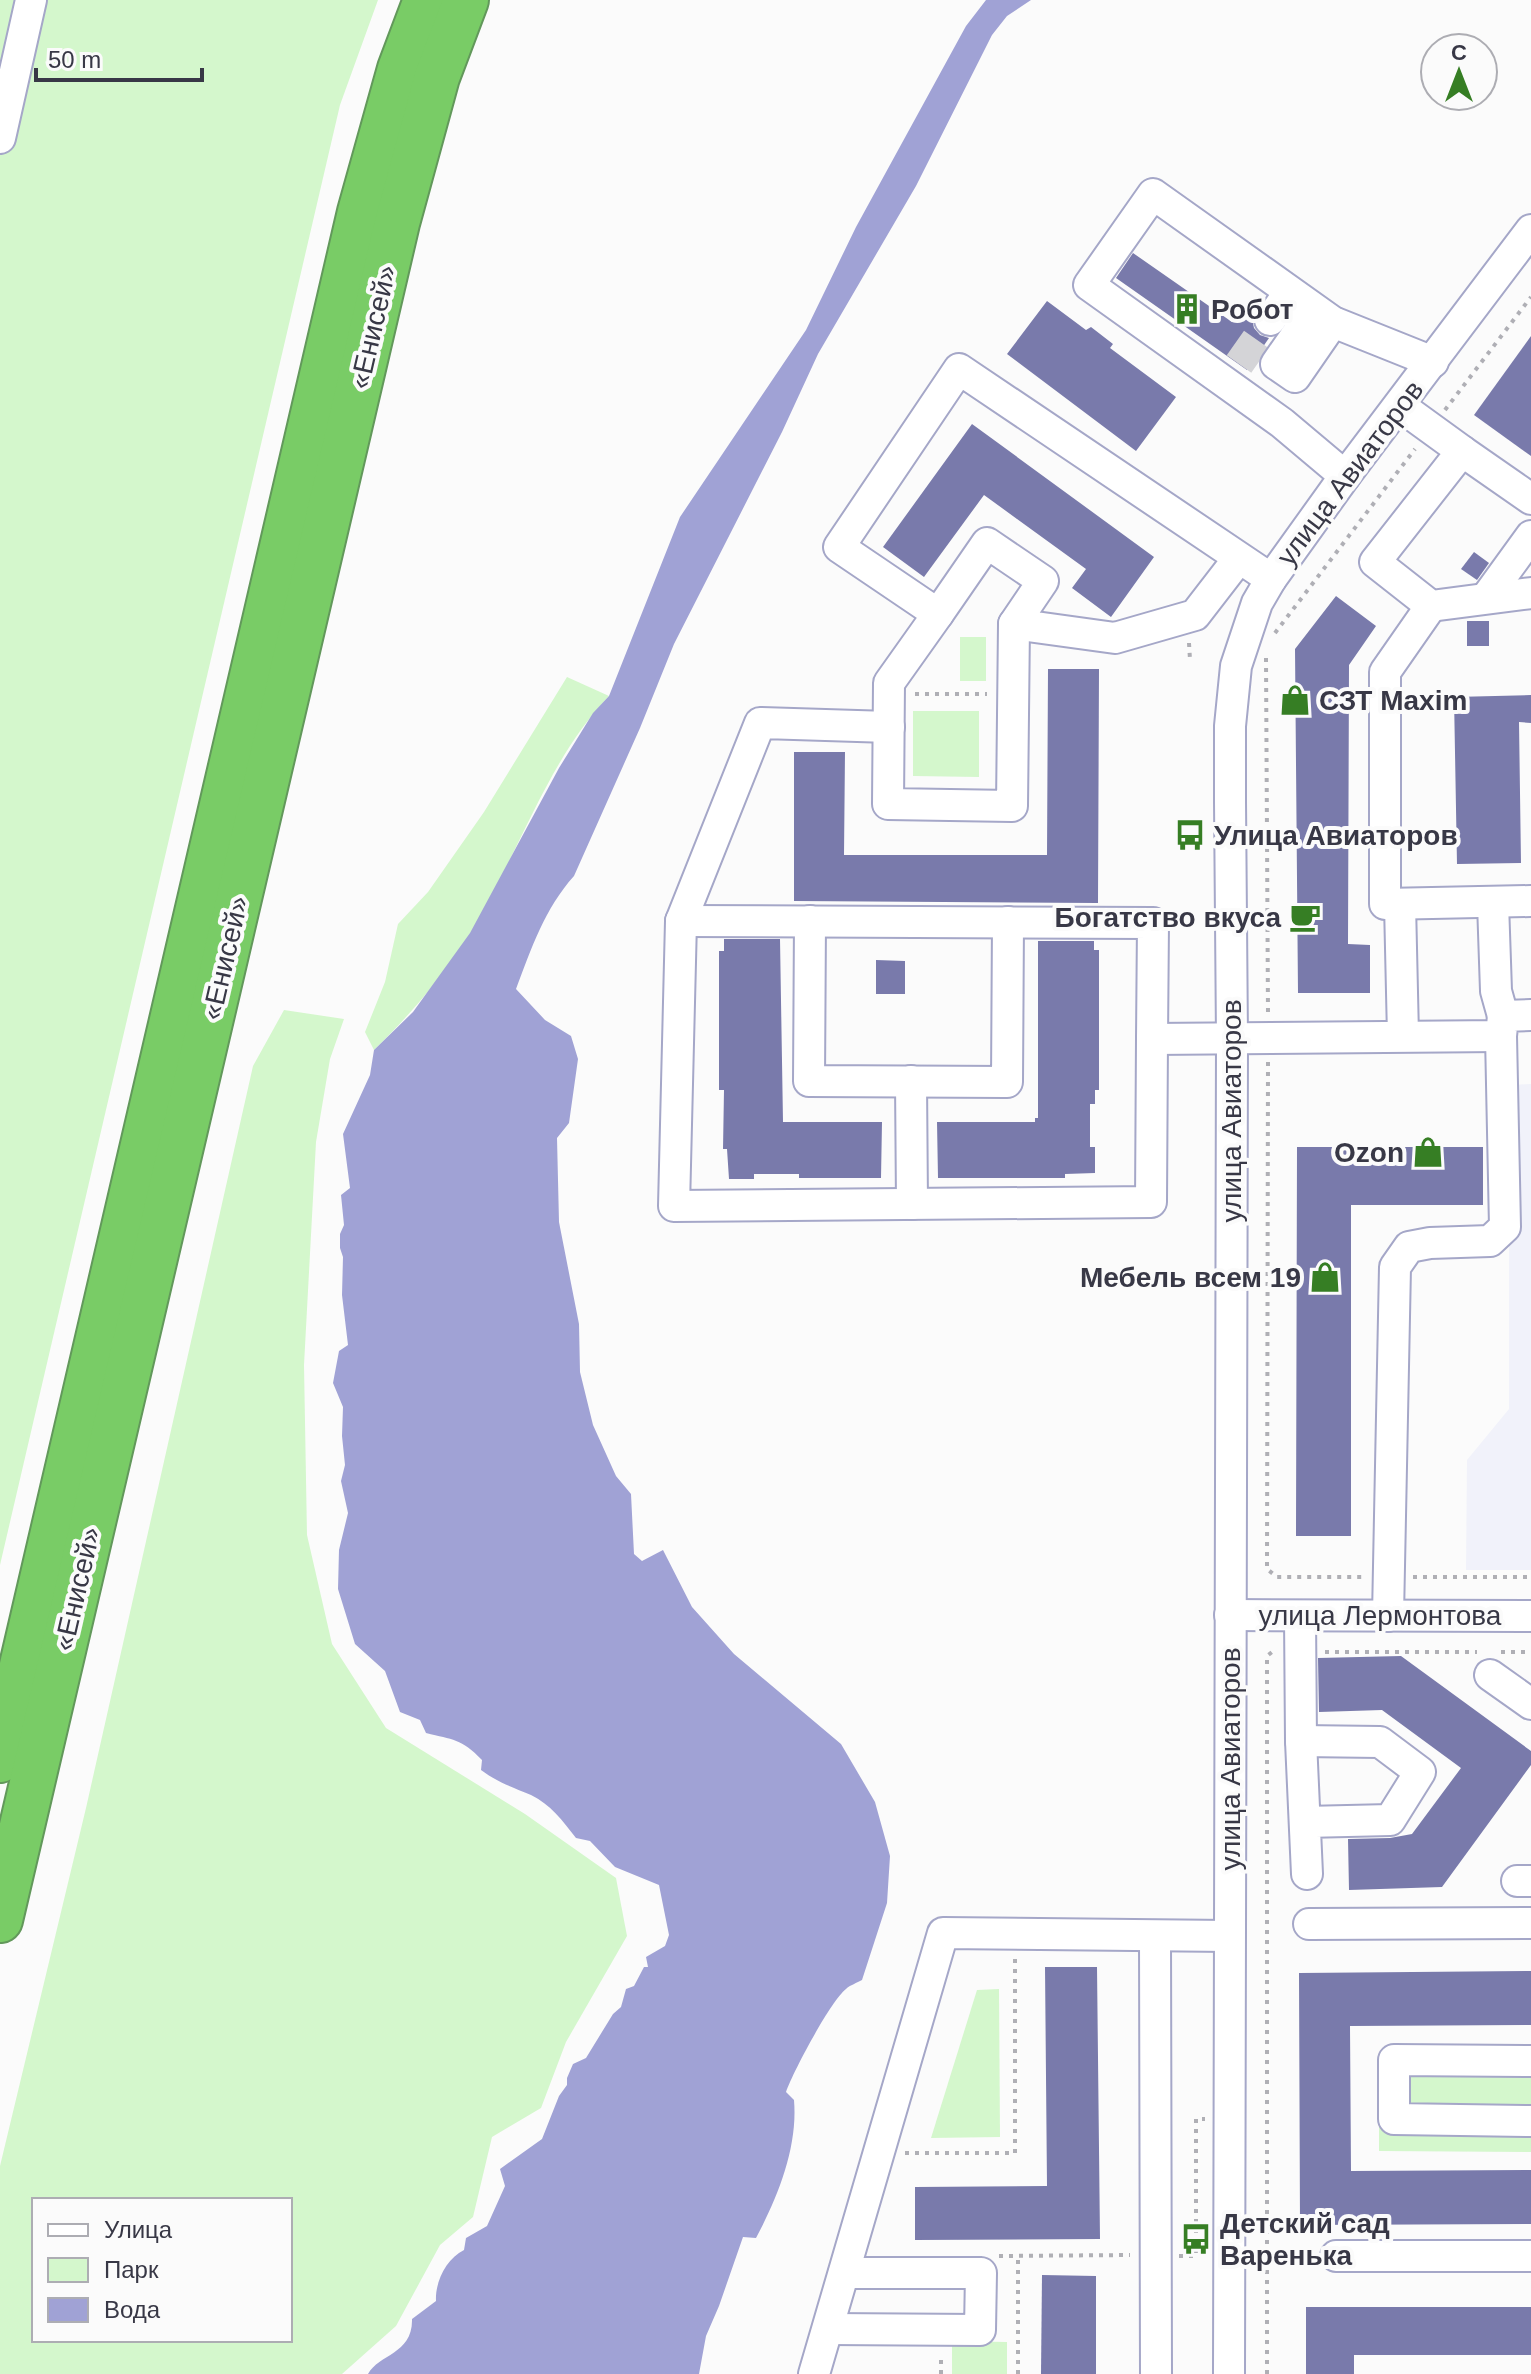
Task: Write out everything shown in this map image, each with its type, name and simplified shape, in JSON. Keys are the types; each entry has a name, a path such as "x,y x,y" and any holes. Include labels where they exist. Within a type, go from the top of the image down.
{"highway":[{"name":"«Енисей»","path":"0,1760 360,212 400,69 426,0"},
{"name":"«Енисей»","path":"0,1920 397,223 437,77 466,0"}],"street":[{"path":"0,138 31,0"},
{"path":"1345,476 1282,423 1232,373 1089,285 1153,194 1333,322 1433,362"},
{"name":"улица Авиаторов","path":"1229,2374 1230,786 1233,689 1243,643 1257,603 1271,579 1531,230"},
{"path":"1270,320 1282,303 1306,321 1276,364 1295,377 1333,322"},
{"path":"938,614 839,547 959,369 1271,579"},
{"path":"1400,406 1531,499"},
{"path":"1462,451 1375,562 1431,606 1531,593"},
{"path":"1486,598 1531,536"},
{"path":"987,543 1043,581 1014,624 1012,806 888,804 889,683 938,614 987,543"},
{"path":"1014,624 1115,638 1195,615 1239,558"},
{"path":"1431,606 1385,672 1385,904 1531,901"},
{"path":"681,921 1153,923 1151,1202 674,1206 681,921 760,723 889,727"},
{"path":"1388,1616 1395,1267 1409,1247 1430,1243 1490,1241 1505,1227 1512,1022 1496,991 1493,903"},
{"path":"1400,904 1403,1036"},
{"path":"810,921 809,1081 1007,1082 1008,922"},
{"path":"1152,1039 1403,1036 1512,1022"},
{"path":"911,1081 912,1204"},
{"name":"улица Лермонтова","path":"1230,1615 1531,1616"},
{"path":"1300,1616 1307,1874"},
{"path":"1492,1660 1531,1704"},
{"path":"1301,1741 1380,1742 1420,1772 1390,1820 1305,1822"},
{"path":"1309,1924 1531,1923"},
{"path":"814,2374 943,1933 1229,1936"},
{"path":"1155,1936 1156,2374"},
{"path":"1531,2061 1394,2060 1394,2119 1531,2121"},
{"path":"1336,2256 1531,2256"},
{"path":"828,2329 980,2330 981,2273 844,2273"}],"path":[{"path":"1275,633 1531,297"},
{"path":"1266,645 1267,1569 1277,1577"},
{"path":"889,694 1013,693"},
{"path":"1267,2374 1267,1656 1272,1652 1300,1652 1492,1660 1531,1652"},
{"path":"879,2153 1015,2153 1015,1934"},
{"path":"987,2256 1196,2256 1196,2119 1212,2119"},
{"path":"1018,2256 1018,2374"}],"shaded area":[{"path":"1531,1084 1531,1570 1466,1570 1467,1460 1509,1409 1509,1085"}],"green space":[{"path":"0,0 378,0 340,105 0,1565"},
{"path":"960,637 986,637 986,681 960,681"},
{"path":"567,677 609,696 573,741 558,766 468,938 424,996 374,1050 365,1032 385,982 398,924 428,892 484,812"},
{"path":"913,711 979,711 979,777 913,776"},
{"path":"284,1010 344,1019 330,1059 316,1142 304,1365 307,1535 332,1644 386,1728 525,1814 616,1878 627,1936 566,2042 541,2108 492,2137 473,2217 440,2245 396,2326 342,2374 0,2374 0,2166 86,1808 253,1066"},
{"path":"999,1989 1000,2137 931,2138 977,1990"},
{"path":"1531,2053 1531,2152 1379,2151 1379,2056"},
{"path":"952,2341 1007,2342 1007,2374 952,2374"}],"water":[{"path":"986,0 1031,0 1007,16 992,35 916,186 818,354 782,432 674,644 574,876 547,915 516,989 545,1020 571,1036 578,1059 569,1123 557,1138 559,1222 579,1324 580,1372 593,1425 616,1476 631,1494 634,1554 642,1561 663,1550 692,1607 734,1654 841,1744 875,1802 890,1856 887,1903 862,1980 839,1996 804,2054 786,2092 794,2100 794,2118 785,2171 756,2238 743,2237 706,2336 699,2374 368,2374 401,2347 411,2331 412,2319 436,2301 440,2279 447,2265 464,2250 466,2238 487,2226 505,2186 500,2169 542,2139 559,2096 567,2085 573,2064 586,2058 613,2014 621,2007 626,1989 634,1986 644,1967 648,1967 646,1957 665,1946 669,1935 659,1885 615,1867 590,1841 576,1838 544,1803 481,1770 482,1760 468,1747 426,1733 420,1720 400,1712 385,1671 355,1644 338,1589 339,1550 348,1513 341,1481 345,1465 343,1407 333,1383 339,1351 348,1345 340,1234 344,1225 341,1195 350,1188 343,1134 370,1075 374,1050 413,1012 470,933 559,768 593,713 609,696 680,517 806,330 856,227 966,26"}],"building":[{"name":"Робот","path":"1133,253 1232,322 1245,303 1255,310 1252,319 1254,328 1260,335 1269,338 1247,370 1116,278"},
{"path":"1047,301 1086,330 1091,327 1113,344 1110,348 1176,397 1136,451 1007,354"},
{"path":"1531,336 1531,456 1474,415"},
{"path":"972,424 1154,557 1111,617 1072,588 1086,569 984,495 924,577 883,547"},
{"path":"1474,552 1489,563 1477,580 1461,569"},
{"path":"1336,596 1376,626 1349,665 1348,944 1370,945 1370,993 1298,993 1295,649"},
{"path":"1467,621 1489,621 1489,646 1467,646"},
{"path":"1048,669 1099,669 1098,903 794,901 794,752 845,752 844,855 1047,855"},
{"path":"1531,695 1531,723 1519,722 1521,863 1457,864 1454,697"},
{"path":"724,939 780,939 783,1122 882,1122 881,1178 799,1178 799,1174 754,1174 754,1179 729,1179 727,1149 723,1149 724,1090 719,1090 719,951 724,951"},
{"path":"1038,941 1094,941 1094,950 1099,950 1099,1090 1095,1090 1095,1104 1090,1104 1090,1147 1095,1147 1095,1173 1065,1174 1065,1178 938,1178 937,1122 1035,1122 1038,1118"},
{"path":"876,960 905,961 905,994 876,994"},
{"path":"1297,1147 1483,1147 1483,1205 1351,1205 1351,1536 1296,1536"},
{"path":"1401,1656 1531,1751 1531,1765 1442,1887 1349,1890 1348,1839 1412,1834 1461,1768 1382,1710 1319,1712 1318,1658"},
{"path":"1045,1967 1097,1967 1100,2239 915,2240 915,2187 1047,2186"},
{"path":"1531,1971 1531,2025 1350,2026 1351,2171 1531,2170 1531,2224 1300,2225 1299,1973"},
{"path":"1042,2275 1096,2276 1096,2374 1041,2374"},
{"path":"1306,2307 1531,2307 1531,2355 1354,2355 1354,2374 1306,2374"}],"tunnel":[{"path":"1239,364 1270,320"}],"place":[{"name":"Робот","path":"1187,309"},
{"name":"СЗТ Maxim","path":"1295,700"},
{"name":"Улица Авиаторов","path":"1190,835"},
{"name":"Богатство вкуса","path":"1305,917"},
{"name":"Ozon","path":"1428,1152"},
{"name":"Мебель всем 19","path":"1325,1277"},
{"name":"Детский сад Варенька","path":"1196,2239"}]}
